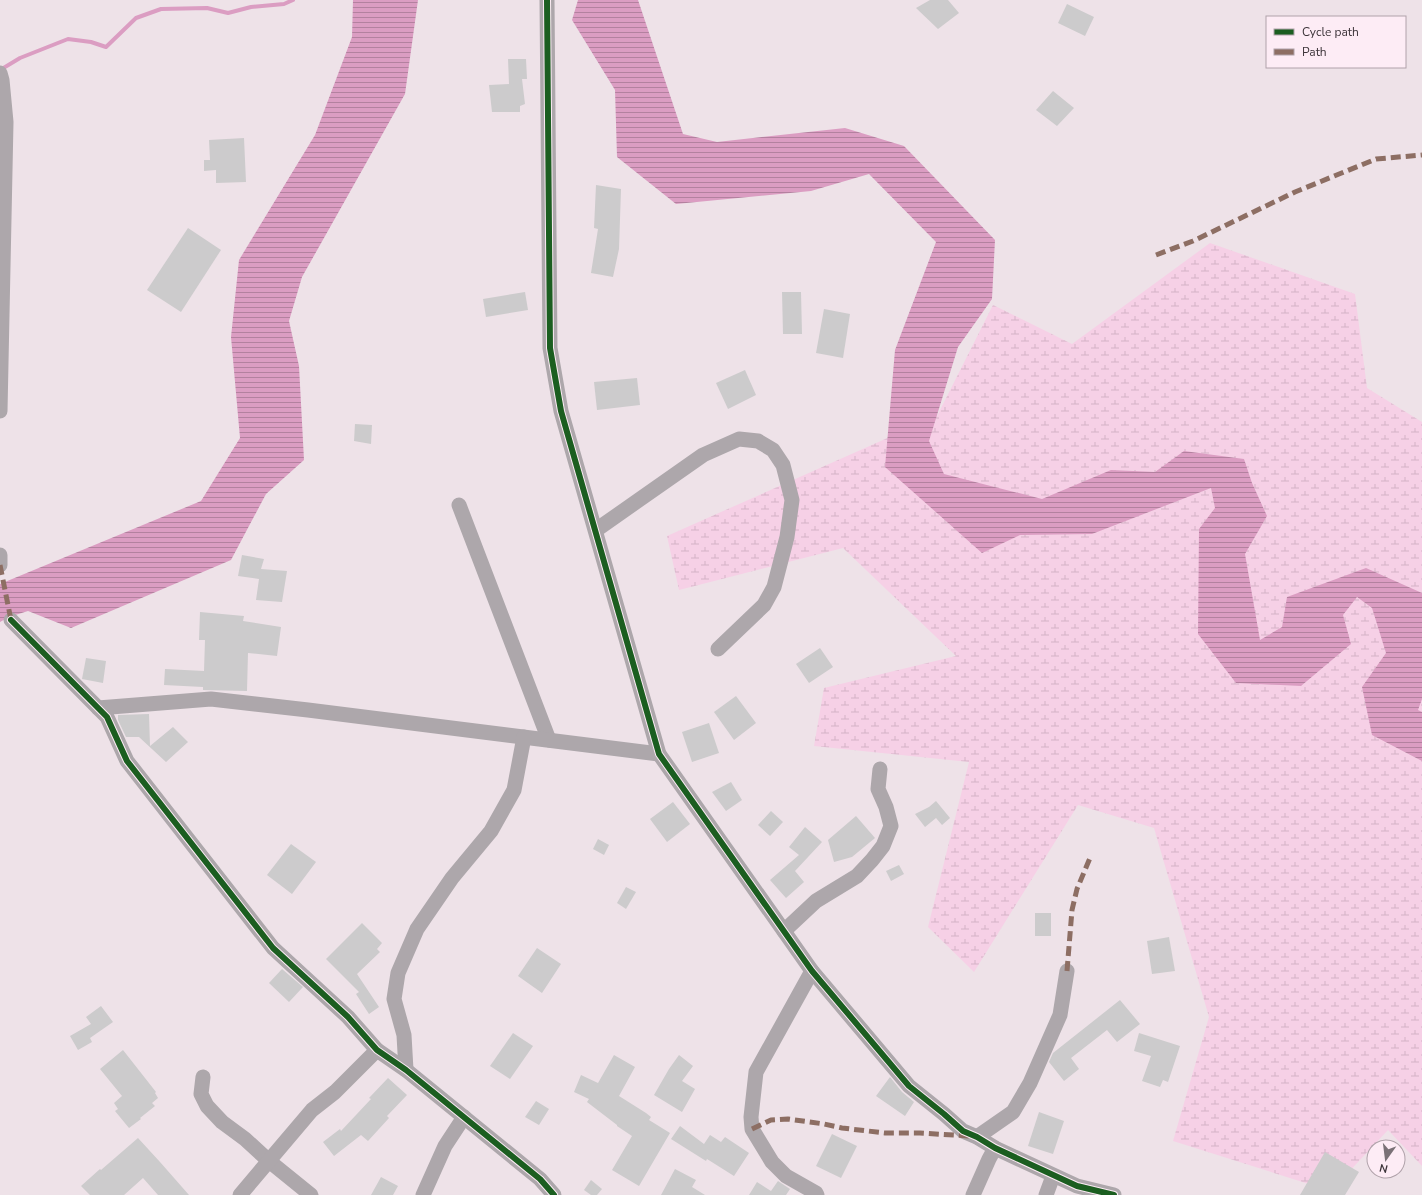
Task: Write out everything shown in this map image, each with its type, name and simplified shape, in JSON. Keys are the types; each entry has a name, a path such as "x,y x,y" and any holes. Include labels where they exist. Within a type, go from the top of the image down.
{"street":[{"path":"548,0 550,348 561,411 659,754 812,971 909,1086 963,1131 977,1137 995,1148 1077,1186 1114,1195"},
{"path":"0,411 6,122 1,76"},
{"path":"596,530 703,455 740,439 758,441 773,450 783,465 792,500 787,537 774,587 764,605 718,649"},
{"path":"459,505 549,740"},
{"path":"0,554 0,564"},
{"path":"11,620 107,717 127,761 273,948 348,1017 377,1050 406,1070 540,1179 554,1195"},
{"path":"98,708 211,699 659,754"},
{"path":"406,1070 404,1034 394,999 398,973 417,929 452,878 491,831 514,790 524,737"},
{"path":"784,931 816,900 857,876 883,846 891,826 886,807 878,789 880,769"},
{"path":"812,971 756,1072 751,1116 752,1129 772,1162 786,1176 816,1193 816,1195"},
{"path":"977,1137 1013,1112 1030,1083 1060,1015 1067,971"},
{"path":"240,1195 312,1110 335,1092 377,1050"},
{"path":"203,1077 201,1094 207,1106 222,1122 245,1139 269,1161 311,1195"},
{"path":"423,1195 445,1146 464,1117"},
{"path":"973,1195 995,1148"},
{"path":"1046,1195 1054,1176"}],"green space":[{"path":"1210,243 1355,294 1367,388 1422,422 1422,1166 1406,1149 1406,1139 1396,1139 1388,1130 1380,1139 1366,1139 1366,1154 1331,1191 1173,1141 1209,1017 1154,828 1078,805 974,972 928,927 969,762 814,746 824,688 956,656 843,548 679,590 667,536 937,416 993,305 1072,344"}],"shaded area":[{"path":"353,0 418,0 405,94 302,277 289,321 299,366 304,460 266,494 231,560 71,628 28,611 9,617 0,622 0,584 201,501 240,438 231,337 239,260 315,135 352,37"},
{"path":"578,0 638,0 683,134 717,142 845,128 904,146 995,240 992,299 958,347 929,441 944,474 1042,499 1111,470 1155,472 1184,451 1244,459 1252,483 1267,516 1245,554 1260,640 1282,627 1287,597 1366,568 1422,593 1422,699 1418,710 1422,712 1422,761 1372,735 1362,687 1386,653 1372,608 1357,597 1343,615 1351,644 1301,686 1236,683 1198,634 1199,529 1215,508 1211,488 1092,534 1020,535 982,553 885,467 895,350 936,242 869,174 811,191 676,204 617,157 615,90 572,20"}],"building":[{"path":"930,0 948,0 959,13 938,29 916,8"},
{"path":"1067,4 1094,17 1085,36 1058,23"},
{"path":"508,59 526,59 527,79 522,79 525,104 520,106 520,112 492,112 489,85 509,84"},
{"path":"1053,91 1074,108 1057,126 1036,110"},
{"path":"244,138 246,182 216,183 216,170 204,171 204,160 210,160 209,140"},
{"path":"596,185 621,189 619,249 613,277 591,273 598,229 594,228"},
{"path":"188,228 221,250 181,312 147,290"},
{"path":"525,292 528,310 486,317 483,299"},
{"path":"782,292 801,292 802,334 783,334"},
{"path":"824,309 850,314 843,358 816,353"},
{"path":"745,370 756,395 728,409 716,383"},
{"path":"637,378 640,405 597,410 594,382"},
{"path":"355,424 372,425 371,444 354,441"},
{"path":"242,555 264,559 261,569 287,571 282,602 256,600 259,579 238,576"},
{"path":"200,612 244,616 243,621 281,627 277,656 248,653 247,691 203,690 203,687 164,685 165,669 204,671 205,640 199,640"},
{"path":"820,648 833,667 809,683 796,664"},
{"path":"86,658 106,661 103,683 82,679"},
{"path":"736,696 756,723 734,740 714,712"},
{"path":"149,714 150,746 173,727 188,742 166,762 139,737 126,737 118,720 118,715"},
{"path":"709,723 719,753 692,762 682,732"},
{"path":"731,782 742,800 726,811 712,792"},
{"path":"936,801 950,818 942,825 936,818 925,827 915,814 929,807"},
{"path":"673,802 690,824 667,842 650,819"},
{"path":"771,811 783,822 770,836 758,825"},
{"path":"856,816 875,838 852,857 834,862 828,840"},
{"path":"805,827 822,842 795,871 804,882 786,898 770,880 799,855 789,847"},
{"path":"598,839 609,845 604,855 593,849"},
{"path":"291,844 316,862 292,894 267,875"},
{"path":"899,865 904,874 891,881 886,871"},
{"path":"626,887 636,892 626,909 617,903"},
{"path":"1035,913 1051,913 1051,936 1035,936"},
{"path":"362,923 382,943 377,949 380,952 357,974 379,1007 369,1014 356,994 359,992 326,959"},
{"path":"1169,937 1175,971 1152,974 1147,941"},
{"path":"537,948 561,964 542,993 518,976"},
{"path":"282,969 303,987 289,1002 269,983"},
{"path":"1120,1000 1140,1024 1117,1042 1107,1030 1071,1058 1079,1069 1064,1081 1049,1062 1053,1053"},
{"path":"101,1006 113,1022 90,1038 92,1042 78,1050 70,1036 91,1024 86,1017"},
{"path":"513,1033 533,1046 510,1079 490,1066"},
{"path":"1139,1033 1180,1046 1168,1082 1163,1080 1160,1087 1142,1081 1151,1056 1134,1051"},
{"path":"123,1050 156,1092 155,1093 158,1098 152,1103 155,1106 129,1128 115,1111 118,1109 114,1103 122,1096 100,1069"},
{"path":"614,1055 635,1067 619,1096 646,1113 651,1117 649,1120 670,1133 639,1186 612,1170 632,1136 587,1102 589,1099 574,1092 581,1075 598,1083"},
{"path":"679,1055 693,1066 682,1081 695,1089 682,1112 654,1095"},
{"path":"890,1077 902,1092 914,1102 905,1116 876,1096"},
{"path":"388,1078 407,1095 387,1116 389,1118 368,1141 361,1135 334,1156 323,1142 340,1129 341,1131 371,1099 369,1098"},
{"path":"536,1101 549,1109 539,1125 525,1117"},
{"path":"1039,1112 1064,1121 1053,1154 1028,1146"},
{"path":"680,1126 704,1144 710,1135 721,1142 725,1137 749,1153 734,1176 707,1159 706,1161 671,1139"},
{"path":"832,1134 857,1146 841,1178 816,1166"},
{"path":"138,1138 189,1195 158,1195 143,1178 124,1195 90,1195 81,1186"},
{"path":"1325,1152 1359,1172 1345,1195 1300,1195"},
{"path":"675,1169 696,1180 692,1187 705,1195 661,1195"},
{"path":"381,1177 398,1186 393,1195 371,1195"},
{"path":"591,1180 602,1189 597,1195 591,1195 584,1190"},
{"path":"778,1181 790,1189 786,1195 749,1195 757,1182 771,1191"}],"waterway":[{"path":"0,70 20,58 68,39 91,42 106,47 136,18 161,9 207,8 228,13 251,7 284,4 293,0"}],"marked path":[{"path":"1156,255 1193,241 1295,192 1376,159 1422,155"},
{"path":"0,565 11,620"},
{"path":"1067,971 1072,910 1077,889 1090,858"},
{"path":"752,1129 771,1120 788,1119 885,1133 920,1133 969,1136"}],"cycle path":[{"path":"547,0 550,348 561,411 659,754 812,971 909,1086 963,1131 977,1137 995,1148 1077,1186 1114,1195"},
{"path":"11,620 107,717 127,761 273,948 348,1017 377,1050 406,1070 540,1179 554,1195"}]}
